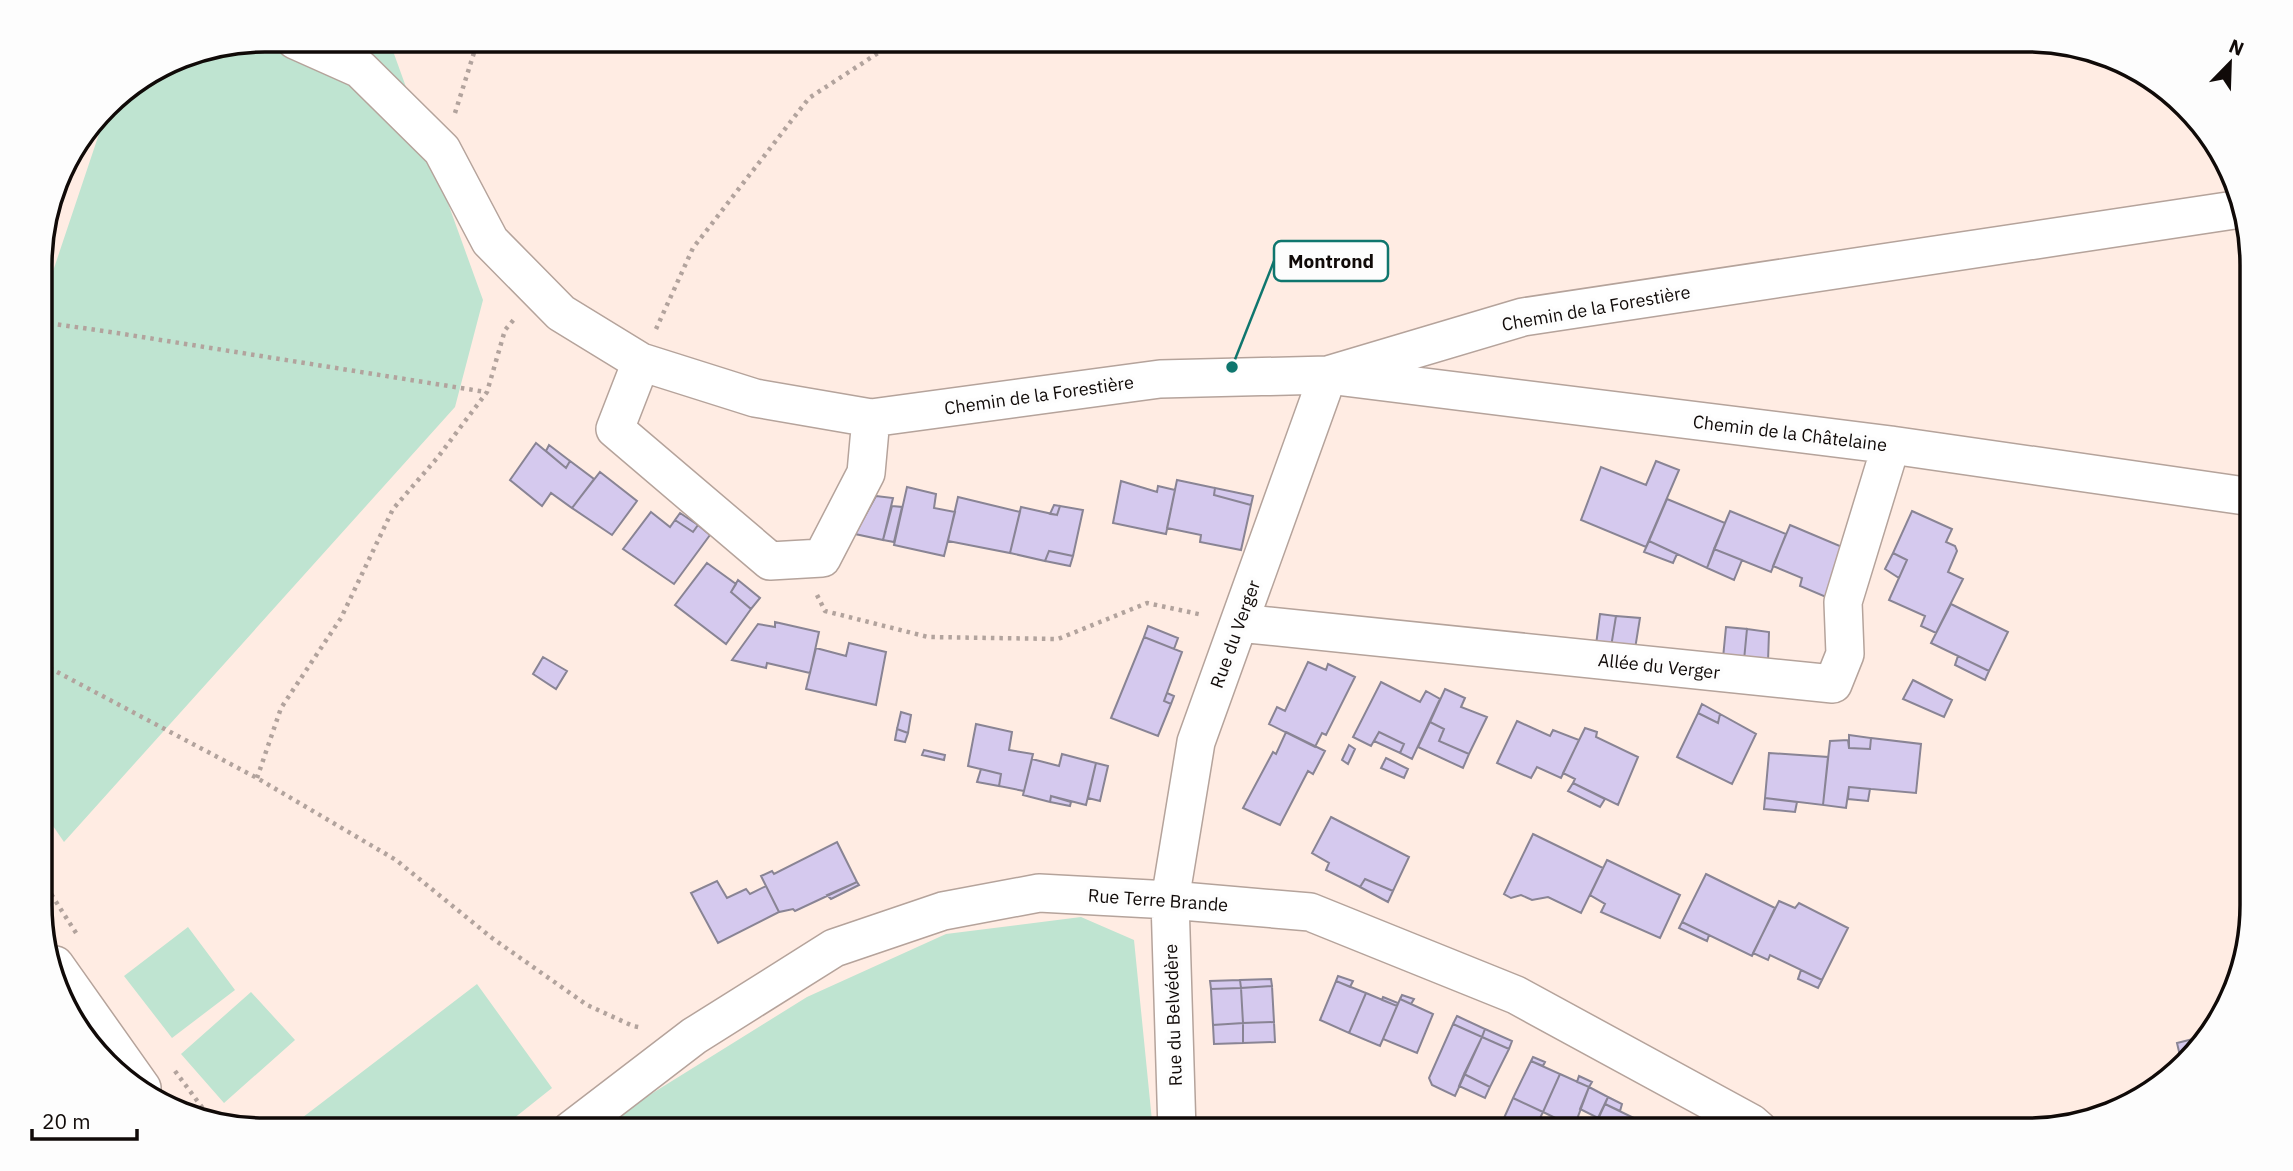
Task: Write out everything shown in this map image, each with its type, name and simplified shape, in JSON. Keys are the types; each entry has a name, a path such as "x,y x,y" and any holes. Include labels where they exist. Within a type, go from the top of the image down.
{"street":[{"name":"Chemin de la Forestière","path":"324,53 360,69 442,150 491,241 561,313 641,362 755,398 871,418 1160,379 1328,375 1523,317 2233,210"},
{"path":"641,362 615,429 770,561 822,558 866,473 871,418"},
{"name":"Chemin de la Châtelaine","path":"1328,375 1891,445 2240,495"},
{"name":"Rue du Verger","path":"1170,900 1196,742 1328,375"},
{"name":"Allée du Verger","path":"1239,623 1833,684 1845,654 1843,602 1891,445"},
{"name":"Rue Terre Brande","path":"587,1118 694,1037 834,948 943,911 1039,893 1170,900 1310,912 1516,995 1742,1118"},
{"name":"Rue du Belvédère","path":"1170,900 1177,1118"},
{"path":"68,983 128,1068"}],"path":[{"path":"442,150 474,53"},
{"path":"641,362 693,248 809,99 879,53"},
{"path":"257,778 282,708 341,618 393,509 438,457 487,392 505,330 539,290"},
{"path":"53,324 487,392"},
{"path":"801,559 825,611 928,638 1058,639 1147,603 1239,623"},
{"path":"52,669 257,778 396,860 492,938 587,1004 633,1026 694,1037"}],"green space":[{"path":"252,53 394,53 483,300 455,407 64,842 52,825 53,271 100,132 125,105 147,88 184,69 211,60"},
{"path":"1081,917 1134,940 1152,1118 618,1118 635,1104 807,997 946,934"},
{"path":"188,927 235,990 172,1038 124,976"},
{"path":"477,984 552,1088 514,1118 302,1118"},
{"path":"251,992 295,1040 224,1103 181,1054"}],"building":[{"path":"536,443 566,468 570,461 594,479 572,508 551,493 542,506 510,480"},
{"path":"549,445 570,461 566,468 546,451"},
{"path":"1656,461 1679,470 1646,547 1581,520 1601,467 1646,485"},
{"path":"600,472 637,501 612,535 572,508"},
{"path":"1177,480 1215,488 1214,495 1251,505 1241,550 1200,542 1201,535 1167,528"},
{"path":"1121,481 1157,492 1158,486 1175,490 1166,534 1113,523"},
{"path":"907,487 936,494 934,508 955,512 944,556 894,545"},
{"path":"1215,488 1253,496 1251,505 1214,495"},
{"path":"876,496 893,498 883,540 855,534"},
{"path":"958,497 1020,512 1010,553 948,541"},
{"path":"1667,499 1725,523 1707,568 1649,541"},
{"path":"1054,505 1060,506 1057,515 1050,514"},
{"path":"892,506 902,507 894,542 883,540"},
{"path":"1060,506 1083,510 1073,556 1049,551 1045,561 1010,553 1021,507 1057,515"},
{"path":"1730,511 1786,534 1771,572 1714,549"},
{"path":"1912,511 1952,529 1946,542 1955,546 1957,551 1948,572 1963,579 1936,633 1921,626 1925,616 1889,600 1907,560 1893,553"},
{"path":"651,512 670,527 675,520 693,532 698,525 710,535 674,584 623,549"},
{"path":"680,513 698,525 693,532 675,520"},
{"path":"1790,525 1847,549 1826,597 1800,586 1802,578 1773,566"},
{"path":"1649,541 1677,554 1673,563 1644,552"},
{"path":"1714,549 1742,560 1734,580 1707,568"},
{"path":"1049,551 1073,556 1070,566 1045,561"},
{"path":"1893,553 1907,560 1899,578 1885,569"},
{"path":"707,563 736,584 731,592 751,609 726,644 675,605"},
{"path":"738,580 760,598 751,609 731,592"},
{"path":"1951,604 2008,632 1989,671 1931,643"},
{"path":"1600,614 1616,616 1611,647 1596,645"},
{"path":"1616,616 1640,618 1635,649 1611,647"},
{"path":"775,622 819,632 810,673 767,663 766,668 732,660 758,624 775,627"},
{"path":"1148,626 1178,638 1174,649 1144,637"},
{"path":"1726,627 1747,629 1744,660 1723,658"},
{"path":"1747,629 1769,632 1768,662 1744,660"},
{"path":"1144,637 1182,652 1164,701 1171,704 1158,736 1111,718"},
{"path":"849,643 886,652 876,705 806,689 816,648 846,656"},
{"path":"1958,656 1989,671 1985,680 1955,665"},
{"path":"543,657 567,671 556,689 533,674"},
{"path":"1308,662 1326,670 1328,664 1355,677 1326,735 1322,733 1315,747 1269,724 1277,707 1285,711"},
{"path":"1913,680 1952,700 1944,717 1903,699"},
{"path":"1381,682 1420,702 1426,691 1440,699 1412,759 1400,753 1404,744 1379,732 1371,746 1353,737"},
{"path":"1445,689 1465,698 1461,707 1487,717 1469,754 1439,741 1444,729 1430,722"},
{"path":"1167,693 1174,696 1171,704 1164,701"},
{"path":"1702,704 1720,714 1718,723 1698,713"},
{"path":"901,712 911,715 908,733 897,729"},
{"path":"1698,713 1718,723 1720,714 1756,734 1732,784 1677,757"},
{"path":"1517,721 1550,736 1553,730 1579,740 1561,778 1537,767 1531,778 1497,763"},
{"path":"1430,722 1444,729 1439,741 1469,754 1463,768 1418,747"},
{"path":"976,724 1012,732 1009,750 1033,754 1024,791 999,786 1001,774 968,766"},
{"path":"1585,728 1597,732 1596,737 1638,757 1618,805 1573,783 1575,779 1563,773"},
{"path":"897,729 908,733 905,742 895,740"},
{"path":"1286,732 1325,751 1313,774 1308,771 1280,825 1243,808 1273,752 1276,754"},
{"path":"1379,732 1404,744 1400,753 1374,741"},
{"path":"1849,735 1871,738 1870,749 1849,748"},
{"path":"1871,738 1921,744 1916,793 1849,787 1846,808 1823,805 1830,741 1848,740 1849,748 1870,749"},
{"path":"1349,745 1355,749 1348,764 1342,760"},
{"path":"924,750 945,755 944,760 922,755"},
{"path":"1769,753 1828,757 1823,805 1765,798"},
{"path":"1062,754 1096,763 1086,805 1051,796 1050,802 1023,795 1032,759 1059,766"},
{"path":"1386,758 1408,769 1404,778 1381,768"},
{"path":"1096,763 1108,766 1100,801 1088,798"},
{"path":"981,769 1001,774 999,786 977,782"},
{"path":"1573,783 1605,799 1600,807 1568,791"},
{"path":"1849,787 1870,789 1868,801 1848,799"},
{"path":"1051,796 1071,802 1070,806 1050,802"},
{"path":"1765,798 1797,802 1795,812 1764,809"},
{"path":"1331,817 1409,857 1393,891 1365,879 1360,887 1326,870 1329,863 1312,853"},
{"path":"1533,834 1603,868 1581,913 1548,897 1532,900 1521,895 1511,898 1504,894"},
{"path":"837,842 857,882 795,911 793,909 779,912 761,876 772,871 774,874"},
{"path":"1607,860 1680,895 1660,938 1601,912 1605,904 1590,895"},
{"path":"1706,874 1775,908 1752,956 1682,922"},
{"path":"1365,879 1393,891 1388,902 1360,887"},
{"path":"717,881 727,898 746,889 750,894 766,886 779,912 718,943 691,893"},
{"path":"857,882 859,885 831,899 827,895"},
{"path":"1779,901 1795,908 1799,903 1848,928 1822,980 1770,955 1768,960 1753,953"},
{"path":"1682,922 1709,935 1707,941 1679,928"},
{"path":"1801,970 1822,980 1818,988 1798,979"},
{"path":"1338,976 1353,981 1350,987 1336,981"},
{"path":"1271,979 1272,986 1241,988 1240,980"},
{"path":"1240,980 1241,988 1211,989 1210,981"},
{"path":"1336,981 1366,993 1349,1033 1320,1020"},
{"path":"1272,986 1274,1022 1243,1023 1241,988"},
{"path":"1241,988 1243,1023 1213,1025 1211,989"},
{"path":"1366,993 1397,1006 1380,1046 1349,1033"},
{"path":"1402,995 1414,999 1411,1004 1400,999"},
{"path":"1383,997 1398,1003 1397,1006 1382,1000"},
{"path":"1400,999 1433,1014 1417,1053 1383,1039"},
{"path":"1457,1016 1485,1029 1482,1037 1453,1024"},
{"path":"1274,1022 1275,1042 1243,1043 1243,1023"},
{"path":"1243,1023 1243,1043 1214,1044 1213,1025"},
{"path":"1453,1024 1482,1037 1455,1096 1432,1085 1429,1078"},
{"path":"1485,1029 1512,1041 1509,1049 1482,1037"},
{"path":"1482,1037 1509,1049 1490,1087 1464,1074"},
{"path":"2194,1039 2180,1054 2177,1043"},
{"path":"1533,1057 1545,1062 1543,1066 1531,1061"},
{"path":"1531,1061 1560,1074 1543,1112 1513,1098"},
{"path":"1464,1074 1490,1087 1485,1098 1459,1086"},
{"path":"1560,1074 1589,1087 1577,1118 1555,1118 1543,1112"},
{"path":"1579,1076 1592,1082 1589,1087 1577,1082"},
{"path":"1589,1087 1608,1097 1598,1118 1580,1109"},
{"path":"1608,1097 1622,1104 1620,1111 1605,1104"},
{"path":"1513,1098 1543,1112 1540,1118 1504,1118"},
{"path":"1605,1104 1634,1118 1599,1118"}],"place":[{"name":"Montrond","path":"1232,367"}]}
